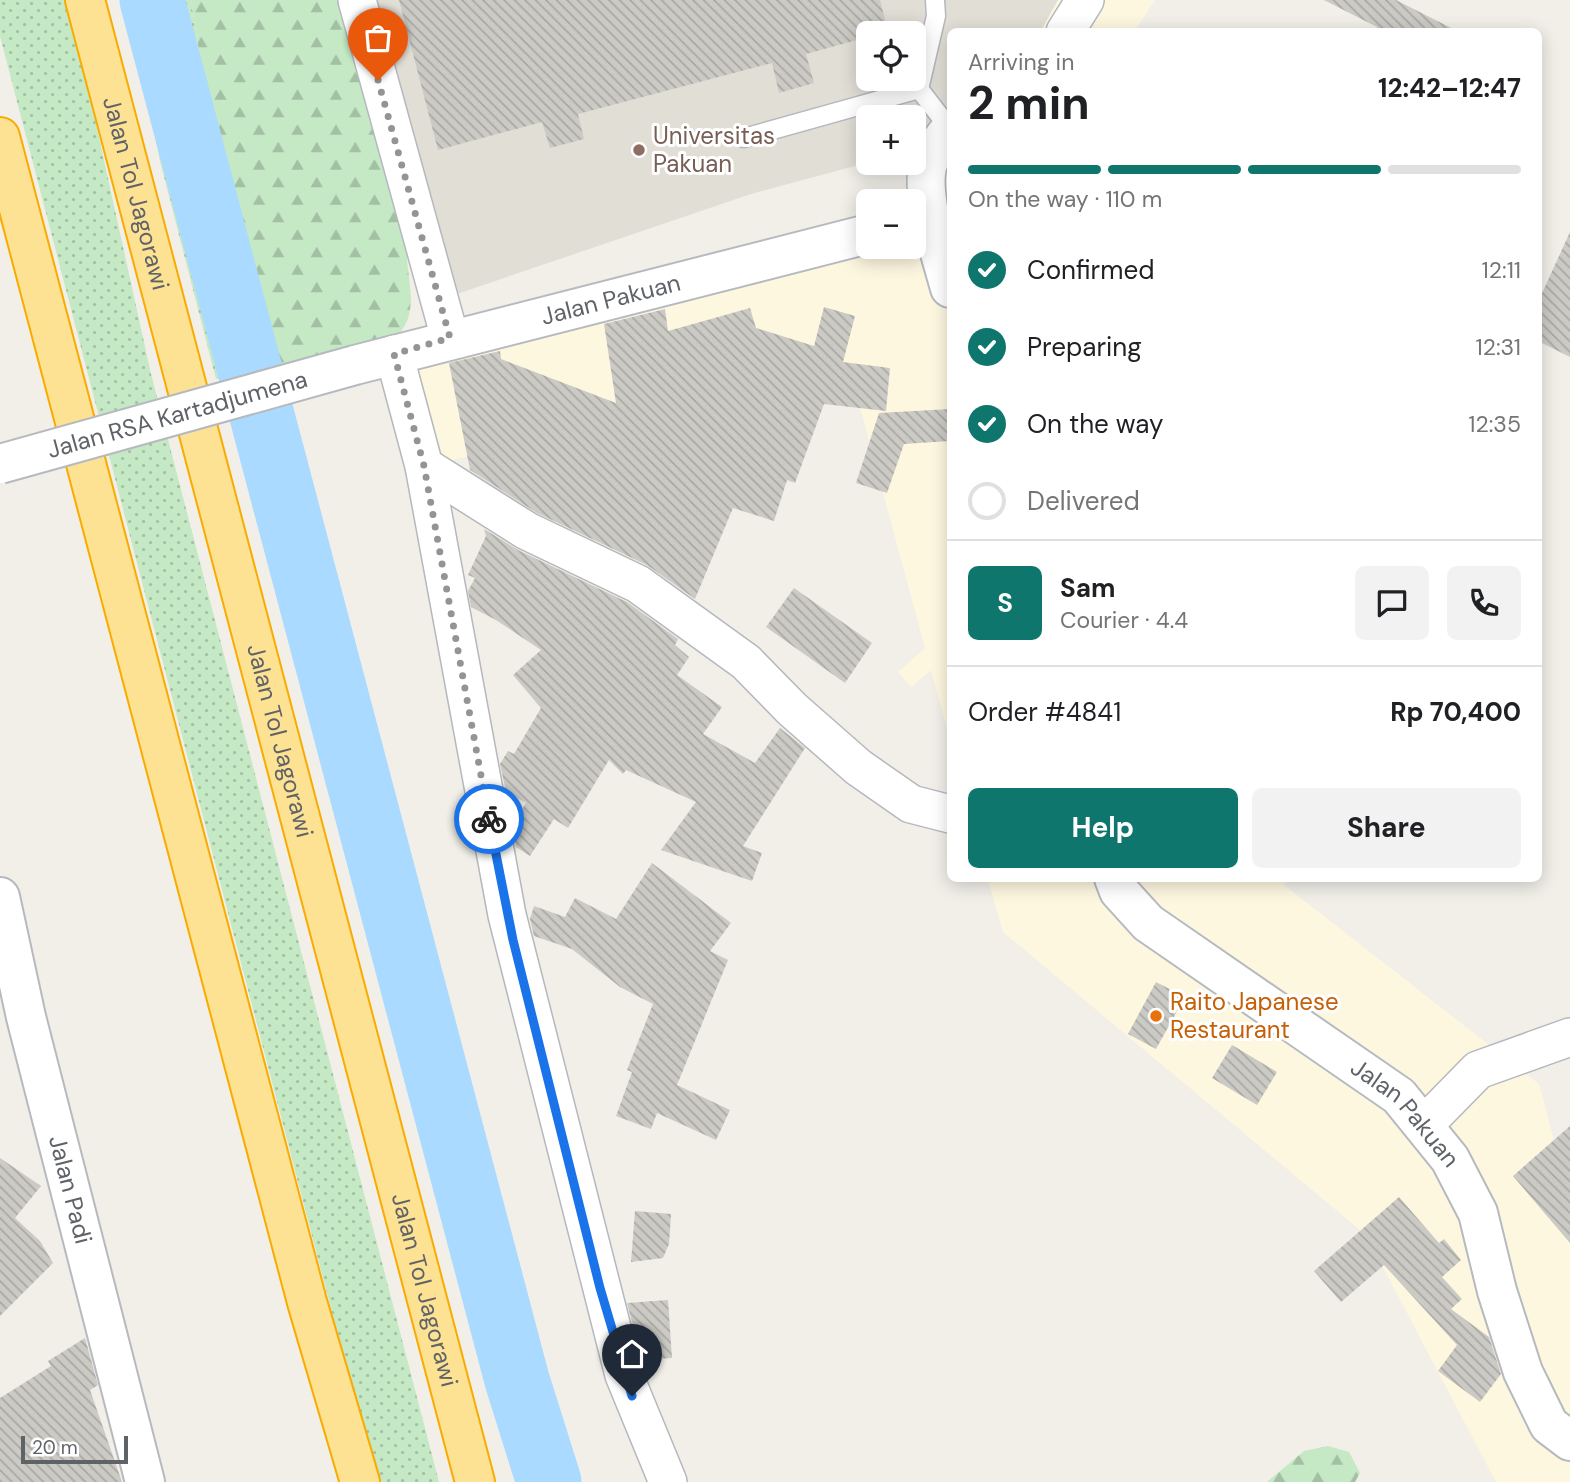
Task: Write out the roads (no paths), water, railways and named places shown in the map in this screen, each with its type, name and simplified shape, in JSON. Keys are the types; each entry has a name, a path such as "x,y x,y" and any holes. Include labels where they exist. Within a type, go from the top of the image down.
{"highway":[{"name":"Jalan Tol Jagorawi","path":"85,0 475,1482"},
{"path":"0,138 303,1289 360,1482"}],"street":[{"path":"357,0 450,338"},
{"path":"1068,28 1085,0"},
{"path":"923,189 924,175 931,152 947,133"},
{"path":"926,230 947,281"},
{"name":"Jalan Pakuan","path":"355,365 450,338 856,237"},
{"path":"394,354 424,466 507,915 624,1375 668,1482"},
{"name":"Jalan RSA Kartadjumena","path":"0,464 355,365"},
{"path":"424,466 527,531 638,584 746,662 792,709 858,767 911,804 947,813"},
{"name":"Jalan Pakuan","path":"1116,882 1119,891 1148,923 1399,1096 1425,1124 1450,1159 1479,1213 1497,1291 1523,1372 1549,1425 1570,1441"},
{"name":"Jalan Padi","path":"0,897 26,1017 145,1482"},
{"path":"1425,1124 1478,1070 1570,1037"}],"lane":[{"path":"926,59 936,16 935,0"},
{"path":"744,138 912,91"},
{"path":"921,91 947,125"}],"waterway":[{"path":"152,0 517,1380 549,1482"}],"place":[{"name":"Universitas Pakuan","path":"639,150"},
{"name":"Raito Japanese Restaurant","path":"1156,1016"}]}
